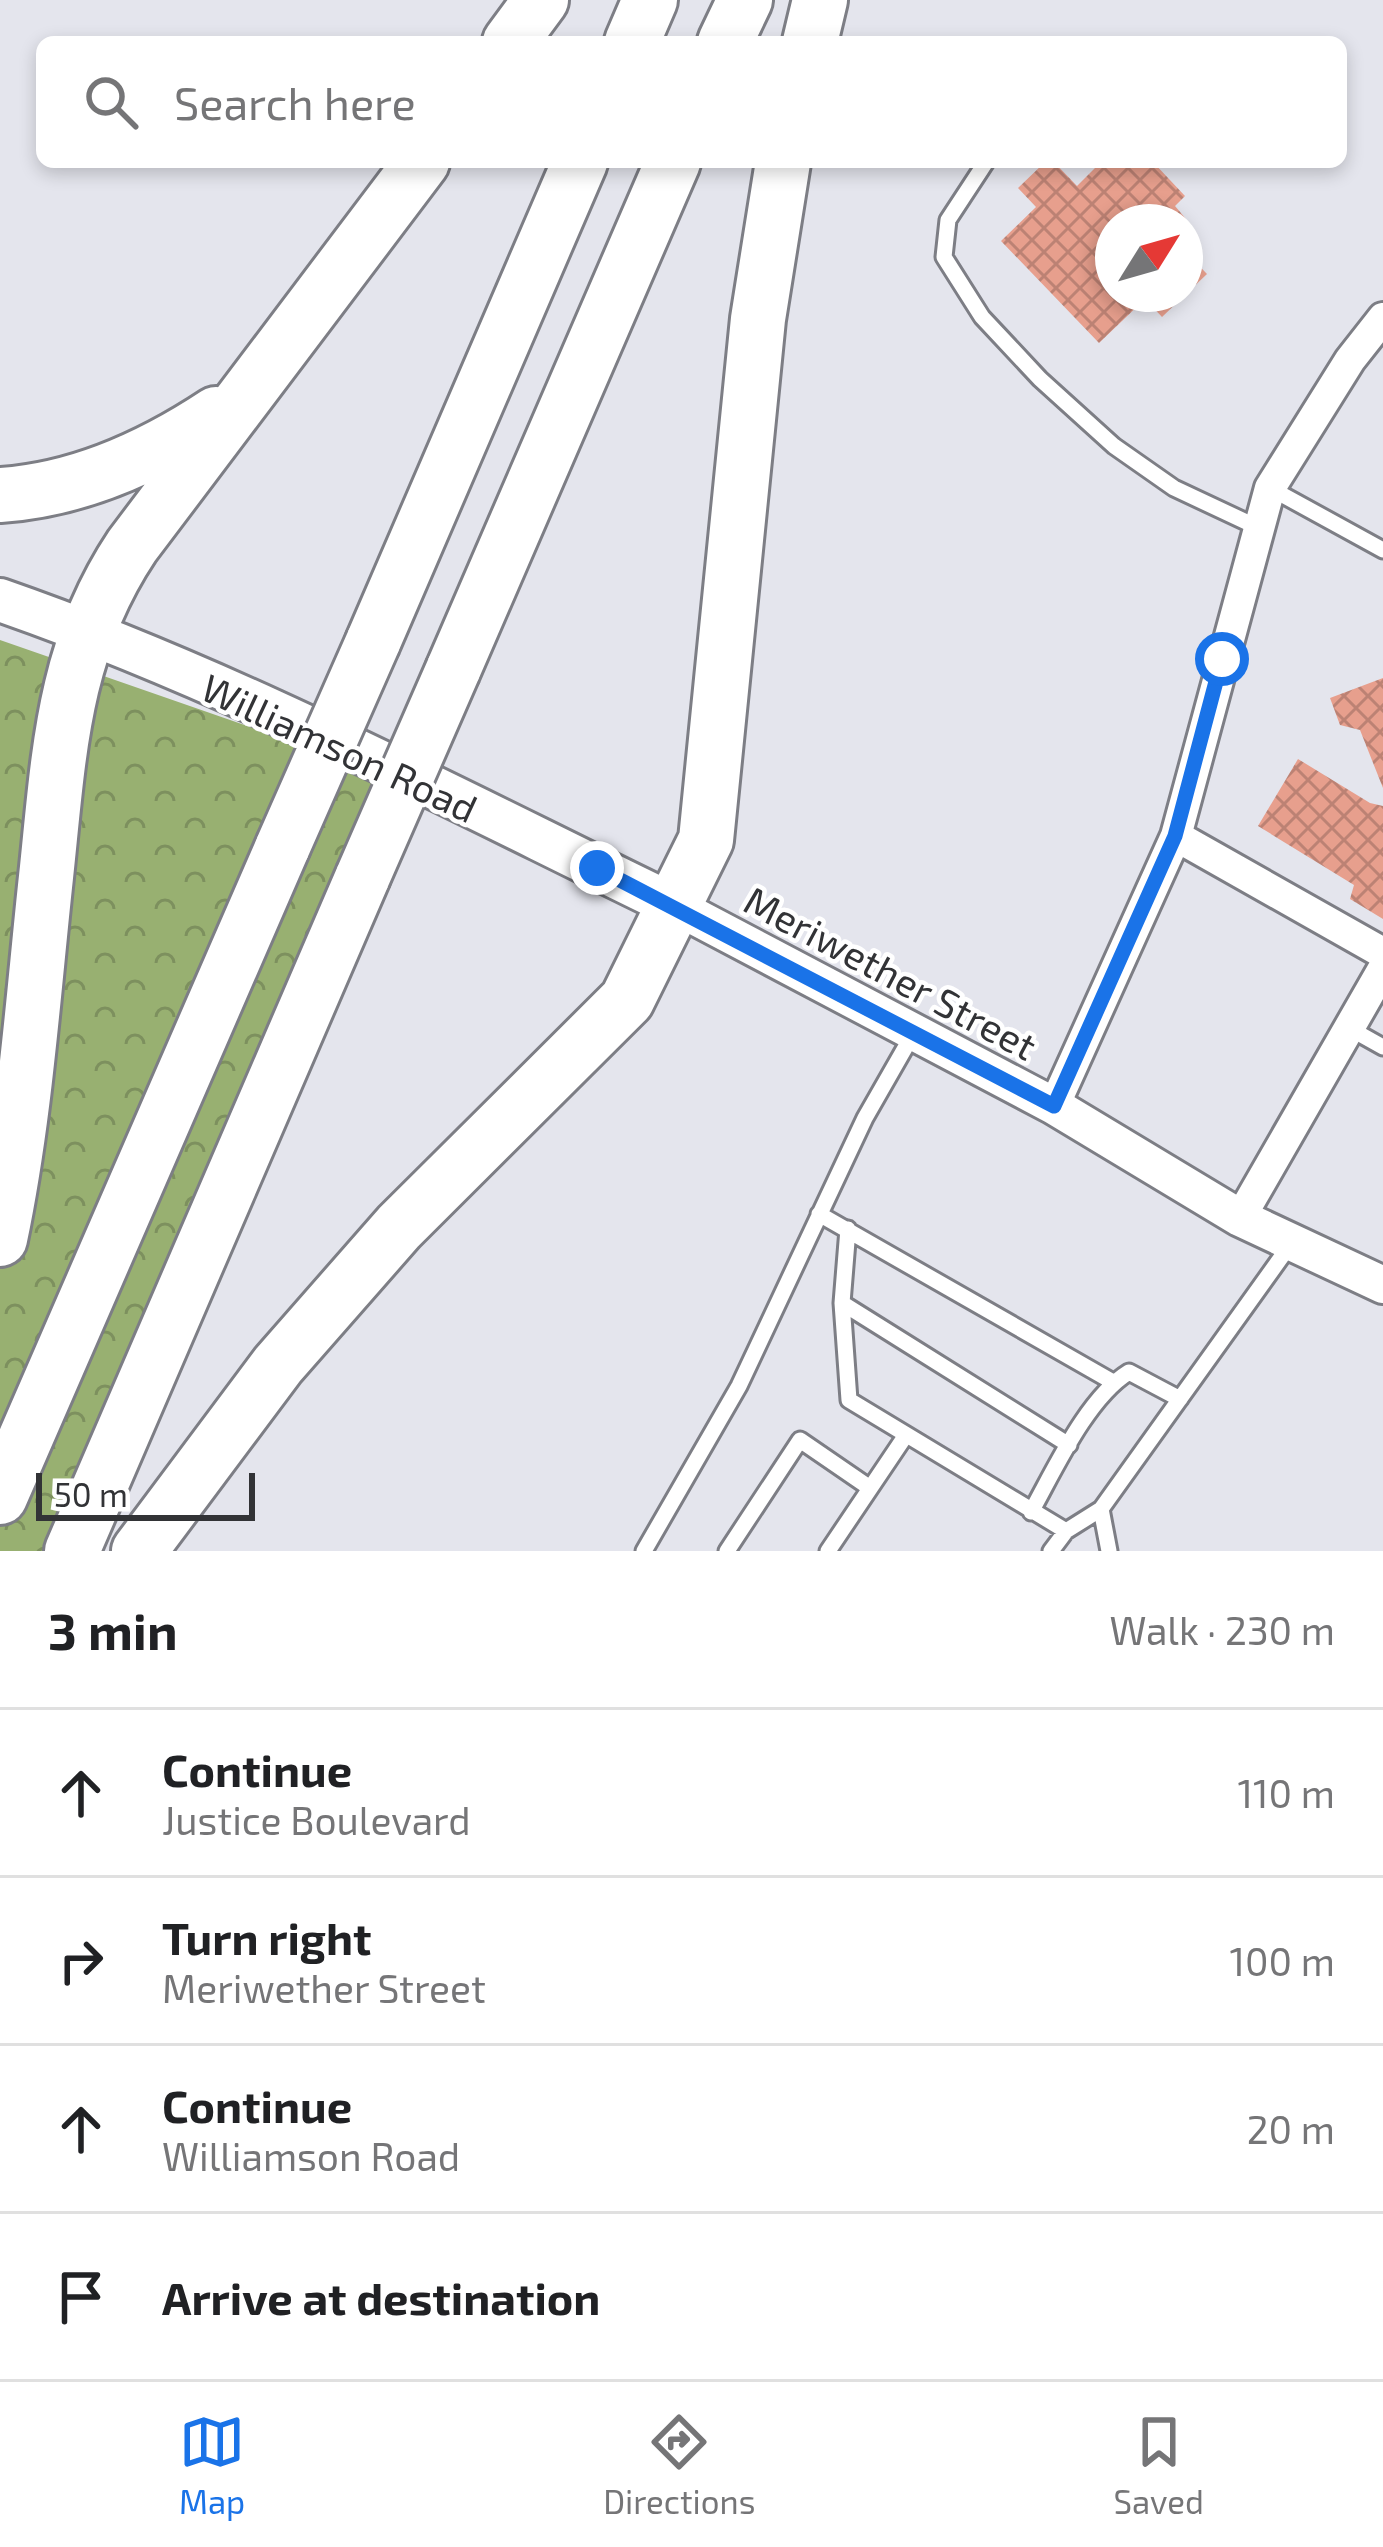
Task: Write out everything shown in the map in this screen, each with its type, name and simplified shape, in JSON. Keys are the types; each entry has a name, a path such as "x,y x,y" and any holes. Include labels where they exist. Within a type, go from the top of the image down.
{"highway":[{"path":"514,36 541,0"},
{"path":"635,36 650,0"},
{"path":"728,36 745,0"},
{"path":"811,36 820,0"},
{"path":"0,1239 19,1132 62,727 86,630 106,585 132,546 417,168"},
{"path":"0,1497 577,168"},
{"path":"72,1551 670,168"},
{"path":"140,1551 278,1365 355,1276 496,1126 627,1000 706,840 750,386 782,168"},
{"path":"0,495 79,481 125,465 170,445 243,396"}],"main road":[{"name":"Williamson Road","path":"0,600 86,630 363,754 675,906"}],"street":[{"path":"1054,1106 1175,836 1270,488 1350,360 1383,318"},
{"path":"1175,836 1383,953"},
{"name":"Meriwether Street","path":"675,906 1054,1106 1240,1218 1383,1285"},
{"path":"1240,1218 1383,969"}],"lane":[{"path":"982,168 948,220 944,257 982,316 1040,379 1114,446 1174,488 1257,527"},
{"path":"1270,488 1383,550"},
{"path":"1349,1028 1383,1047"},
{"path":"644,1551 739,1386 865,1118 914,1032"},
{"path":"819,1214 1113,1382"},
{"path":"848,1228 842,1303 849,1400 1066,1531"},
{"path":"1051,1551 1066,1531 1101,1509 1292,1242"},
{"path":"842,1303 1069,1445"},
{"path":"1031,1512 1069,1445 1113,1382 1129,1372 1180,1400"},
{"path":"828,1551 906,1435"},
{"path":"727,1551 800,1440 870,1488"},
{"path":"1101,1509 1109,1551"}],"green space":[{"path":"0,640 377,771 75,1495 104,1551 0,1551"}],"building":[{"path":"1039,168 1060,168 1077,186 1095,168 1159,168 1185,196 1177,204 1095,204 1095,312 1131,312 1099,343 1001,241 1036,207 1018,188"},
{"path":"1383,678 1383,788 1360,730 1340,725 1330,698"},
{"path":"1298,759 1370,803 1383,806 1383,919 1350,899 1354,885 1258,826"}],"route":[{"path":"597,868 1054,1106 1175,836 1222,659"}]}
